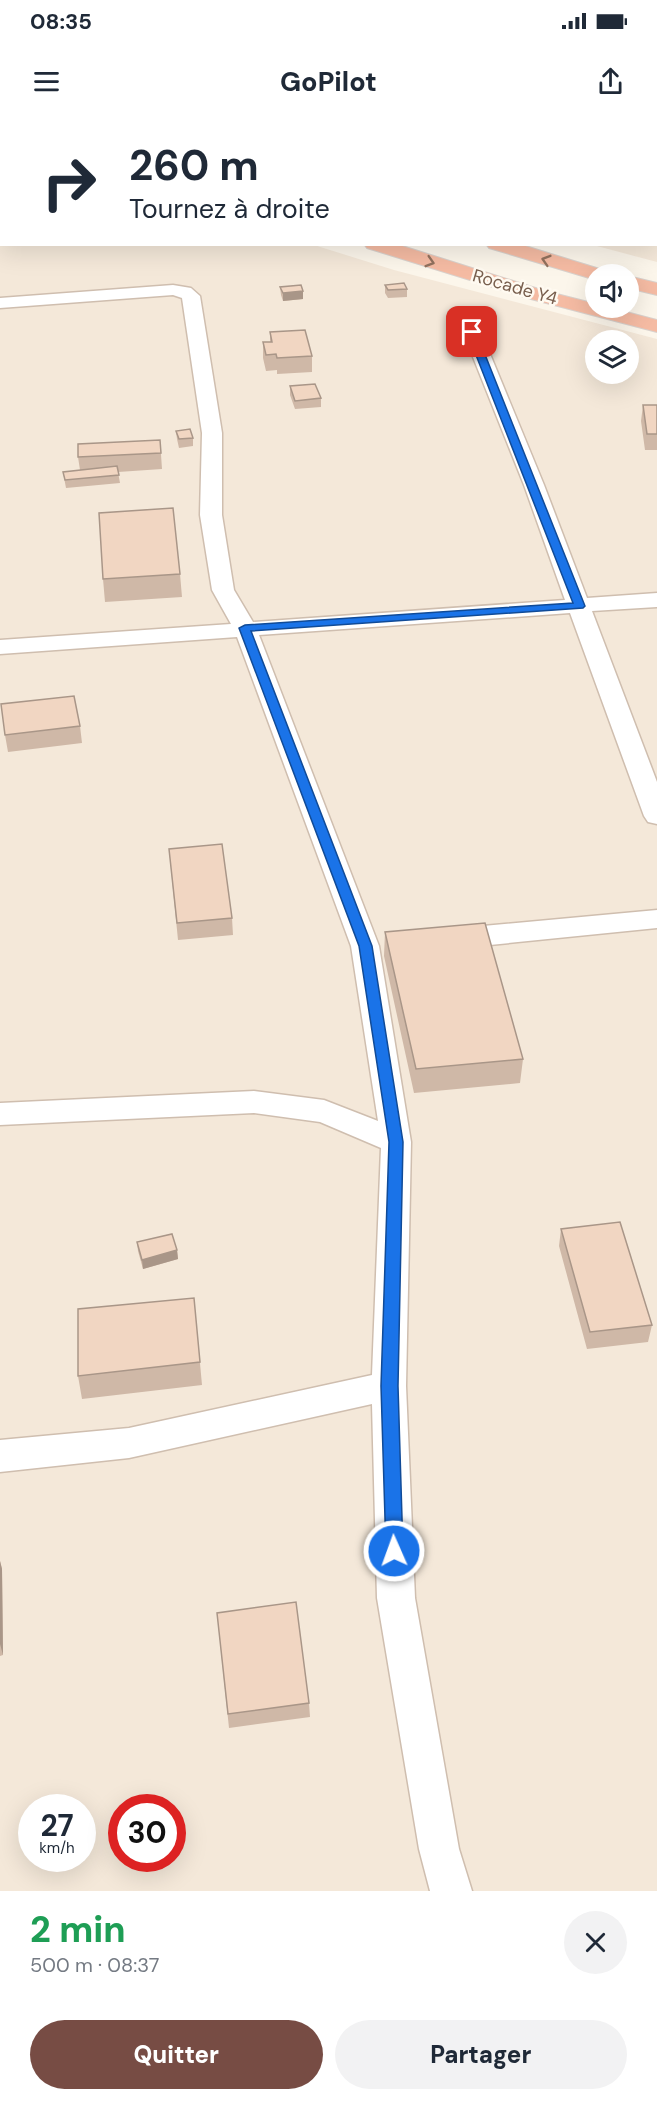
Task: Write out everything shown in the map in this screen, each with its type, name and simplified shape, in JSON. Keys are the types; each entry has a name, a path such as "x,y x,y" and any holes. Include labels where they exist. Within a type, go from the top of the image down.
{"highway":[{"name":"Rocade Y4","path":"380,246 538,295 657,326"},
{"name":"Rocade Y4","path":"503,246 585,271"},
{"path":"639,285 657,289"}],"street":[{"path":"0,303 173,290 185,292 191,296 212,433 211,515 223,590 245,628 377,945 396,1142 389,1386 396,1598 440,1849 451,1891"},
{"path":"472,332 579,606 657,816"},
{"path":"0,647 657,600"},
{"path":"424,941 657,920"},
{"path":"0,1114 254,1102 324,1111 396,1142"},
{"path":"0,1456 129,1443 389,1386"}],"shaded area":[{"path":"0,246 317,246 394,270 623,330 585,330 585,384 639,384 639,334 657,339 657,1891 0,1891"},
{"path":"597,246 657,246 657,262"}],"building":[{"path":"404,283 407,289 388,290 385,285"},
{"path":"301,285 303,291 283,293 280,287"},
{"path":"305,330 312,356 277,358 276,354 266,355 263,342 272,342 270,332"},
{"path":"315,384 321,398 295,401 290,386"},
{"path":"643,405 657,405 657,434 647,434"},
{"path":"190,429 193,438 179,439 176,431"},
{"path":"160,440 161,453 78,457 78,444"},
{"path":"117,466 119,475 65,480 63,472"},
{"path":"173,508 180,574 103,579 99,513"},
{"path":"74,696 80,726 5,735 1,704"},
{"path":"222,844 232,918 177,923 169,849"},
{"path":"485,923 523,1059 416,1069 385,932"},
{"path":"620,1222 652,1325 590,1332 561,1229"},
{"path":"172,1234 177,1250 142,1260 137,1242"},
{"path":"194,1298 200,1362 78,1376 78,1309"},
{"path":"296,1602 309,1703 228,1714 217,1613"}],"route":[{"path":"394,1551 389,1386 396,1142 365,946 245,628 579,606 534,485 472,332"}]}
